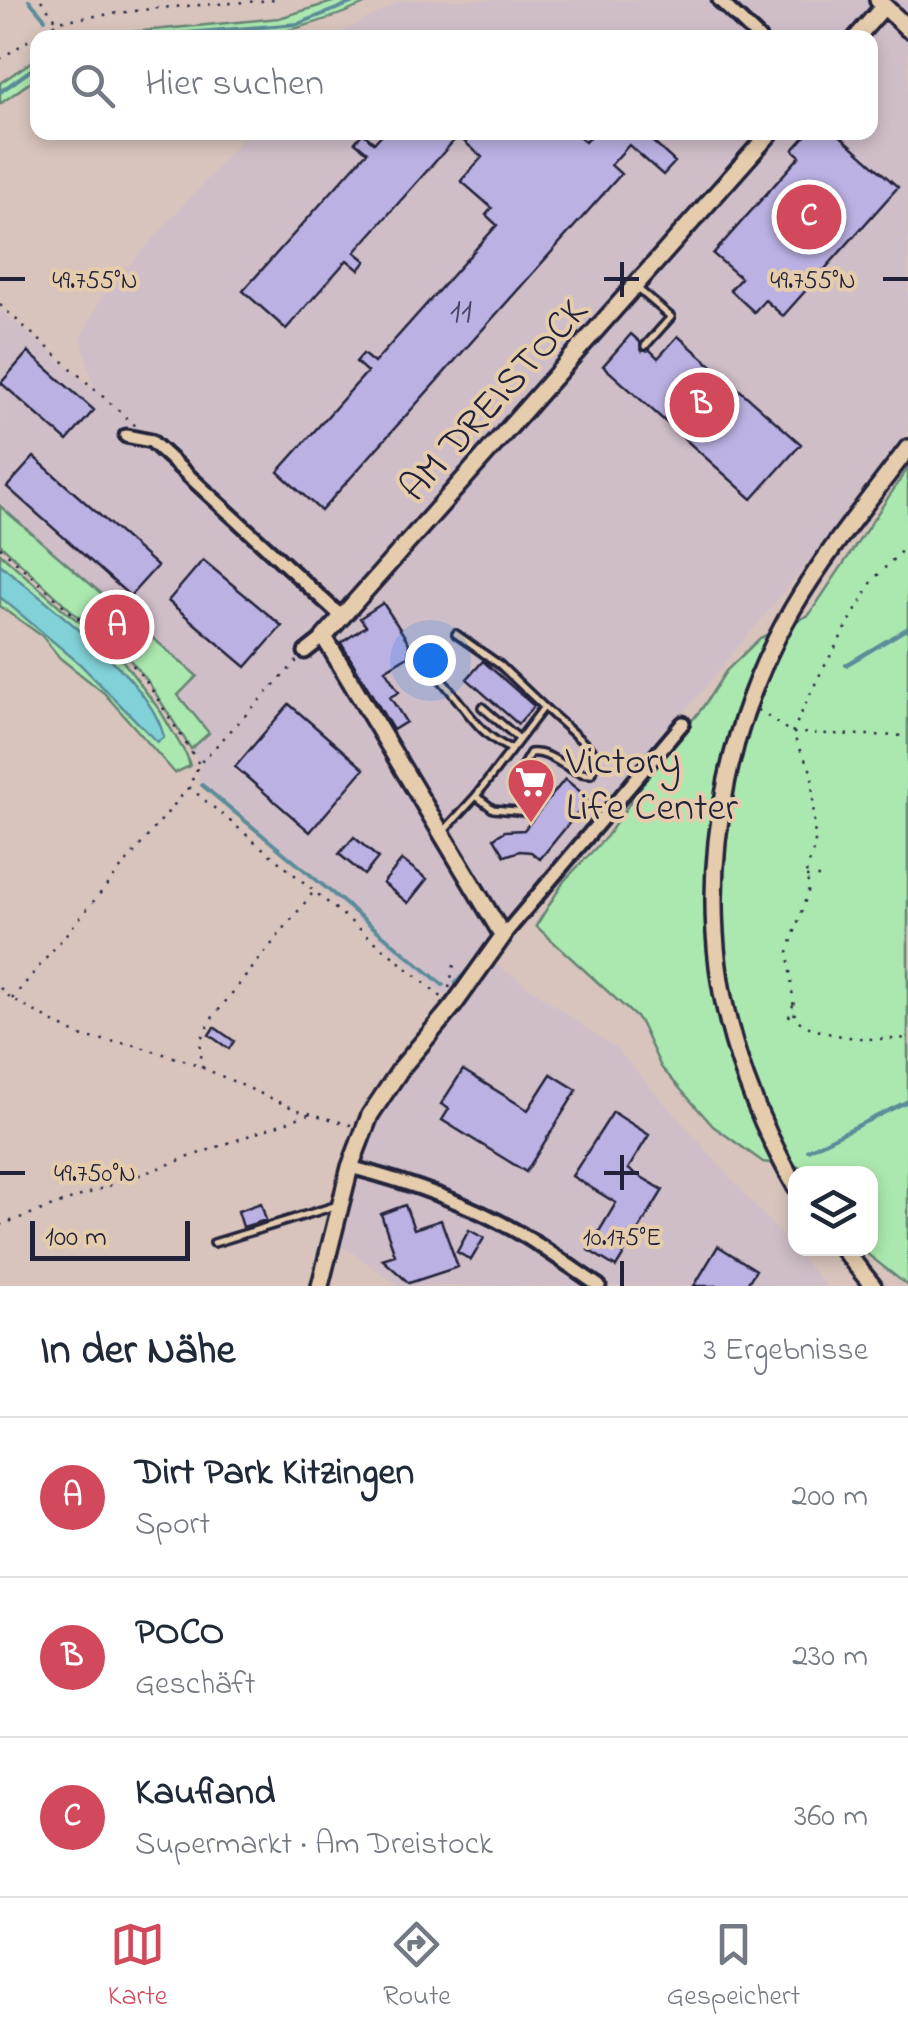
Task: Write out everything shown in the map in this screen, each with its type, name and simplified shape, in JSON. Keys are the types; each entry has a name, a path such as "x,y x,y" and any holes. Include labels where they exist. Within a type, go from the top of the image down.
{"street":[{"path":"719,0 751,30"},
{"path":"862,30 881,3 908,29"},
{"name":"AM DREISTOCK","path":"324,637 764,140"},
{"path":"126,436 151,441 342,617"},
{"path":"788,1170 740,1059 718,965 716,863 723,799 733,748 749,703 793,609 834,546 908,448"},
{"path":"305,652 324,637 503,936"},
{"path":"320,1286 350,1167 364,1129 402,1068 503,936 683,723"},
{"path":"350,1167 437,1193 481,1213 599,1286"},
{"path":"849,1256 873,1286"}],"lane":[{"path":"635,286 671,317 645,346"},
{"path":"456,634 500,665 593,751 596,764 591,774 580,774 541,752 530,753 522,765 534,805 528,812 493,809 476,796"},
{"path":"420,642 420,662 444,683 461,708 495,742 511,750"},
{"path":"482,706 518,738"},
{"path":"441,834 476,796 544,706"},
{"path":"214,1243 341,1204"}],"path":[{"path":"41,0 58,21"},
{"path":"44,30 58,21 158,8 275,0"},
{"path":"0,59 30,39"},
{"path":"0,304 151,441"},
{"path":"792,733 818,678 874,580 908,544"},
{"path":"0,547 76,617 112,640 146,682 198,764"},
{"path":"12,999 189,788 198,764 305,652"},
{"path":"749,703 792,733 812,773 815,844 805,877 810,886 788,952 795,1018 842,1036 908,1038"},
{"path":"792,733 908,736"},
{"path":"189,788 447,1001 454,965"},
{"path":"805,877 826,877"},
{"path":"202,1068 200,1040 213,1017 316,889"},
{"path":"0,988 12,999 79,1036 134,1045 202,1068 295,1109 364,1129"},
{"path":"790,1017 794,999"},
{"path":"0,1224 312,1112"}],"shaded area":[{"path":"402,0 908,0 908,431 842,522 653,750 493,962 617,1049 788,1243 788,1256 800,1256 826,1286 400,1286 342,1246 370,1132 403,1079 460,1008 198,782 200,764 147,681 112,640 76,616 0,545 0,309 94,390 81,337 102,296 242,140 878,140 878,30 346,30"}],"green space":[{"path":"339,0 373,0 290,30 153,30 279,18"},
{"path":"30,63 30,82 0,104 0,83"},
{"path":"908,468 908,1286 870,1256 878,1256 878,1166 763,1162 713,1126 661,1067 639,1020 536,926 564,881 607,836 726,671 760,638 809,615"},
{"path":"0,506 197,676 178,695 209,733 191,749 147,680 113,640 76,615 0,544"},
{"path":"0,553 66,612 110,644 161,712 190,766 175,773 104,693 60,658 42,636 0,606"}],"water":[{"path":"0,564 118,666 155,714 164,737 157,742 80,664 0,597"}],"building":[{"path":"454,140 355,252 366,261 359,270 347,260 286,329 243,291 367,152 355,142"},
{"path":"463,140 651,140 675,162 663,175 629,145 611,165 621,174 321,511 278,472 367,372 356,362 363,354 374,363 497,225 486,215 492,208 461,181 482,157"},
{"path":"802,140 845,140 898,187 783,316 765,300 754,312 730,290 741,278 713,254 800,156 793,150"},
{"path":"631,334 640,342 642,351 650,350 658,358 678,336 801,444 752,499 603,366"},
{"path":"28,352 94,410 67,441 1,383"},
{"path":"34,457 157,566 130,596 7,487"},
{"path":"203,560 282,626 246,667 168,601"},
{"path":"383,603 409,643 408,656 385,670 399,692 390,697 406,722 393,730 341,643 366,626 360,618"},
{"path":"483,661 534,706 518,724 467,679"},
{"path":"289,704 364,769 310,832 235,767"},
{"path":"565,779 589,799 540,859 531,852 520,851 505,856 494,838 505,831 524,830"},
{"path":"354,837 378,858 364,875 339,854"},
{"path":"402,860 427,879 408,903 383,883"},
{"path":"214,1027 234,1041 229,1049 209,1035"},
{"path":"463,1070 528,1110 551,1074 577,1090 526,1172 442,1120 449,1109 441,1104"},
{"path":"613,1112 649,1135 628,1169 663,1190 616,1267 588,1250 616,1203 572,1176"},
{"path":"261,1203 266,1220 243,1227 238,1211"},
{"path":"405,1205 414,1229 441,1220 458,1267 409,1283 382,1259 395,1255 381,1214"},
{"path":"469,1230 484,1238 471,1260 457,1252"},
{"path":"718,1246 756,1270 746,1286 694,1286"}],"waterway":[{"path":"29,0 45,19"},
{"path":"223,30 298,24 359,0"},
{"path":"0,92 30,71"},
{"path":"846,665 908,628"},
{"path":"202,785 443,985"},
{"path":"456,983 479,957"},
{"path":"808,1150 908,1101"}],"place":[{"name":"Kaufland","path":"809,217"},
{"name":"POCO","path":"702,405"},
{"name":"Dirt Park Kitzingen","path":"117,627"},
{"name":"Victory Life Center","path":"531,824"}]}
